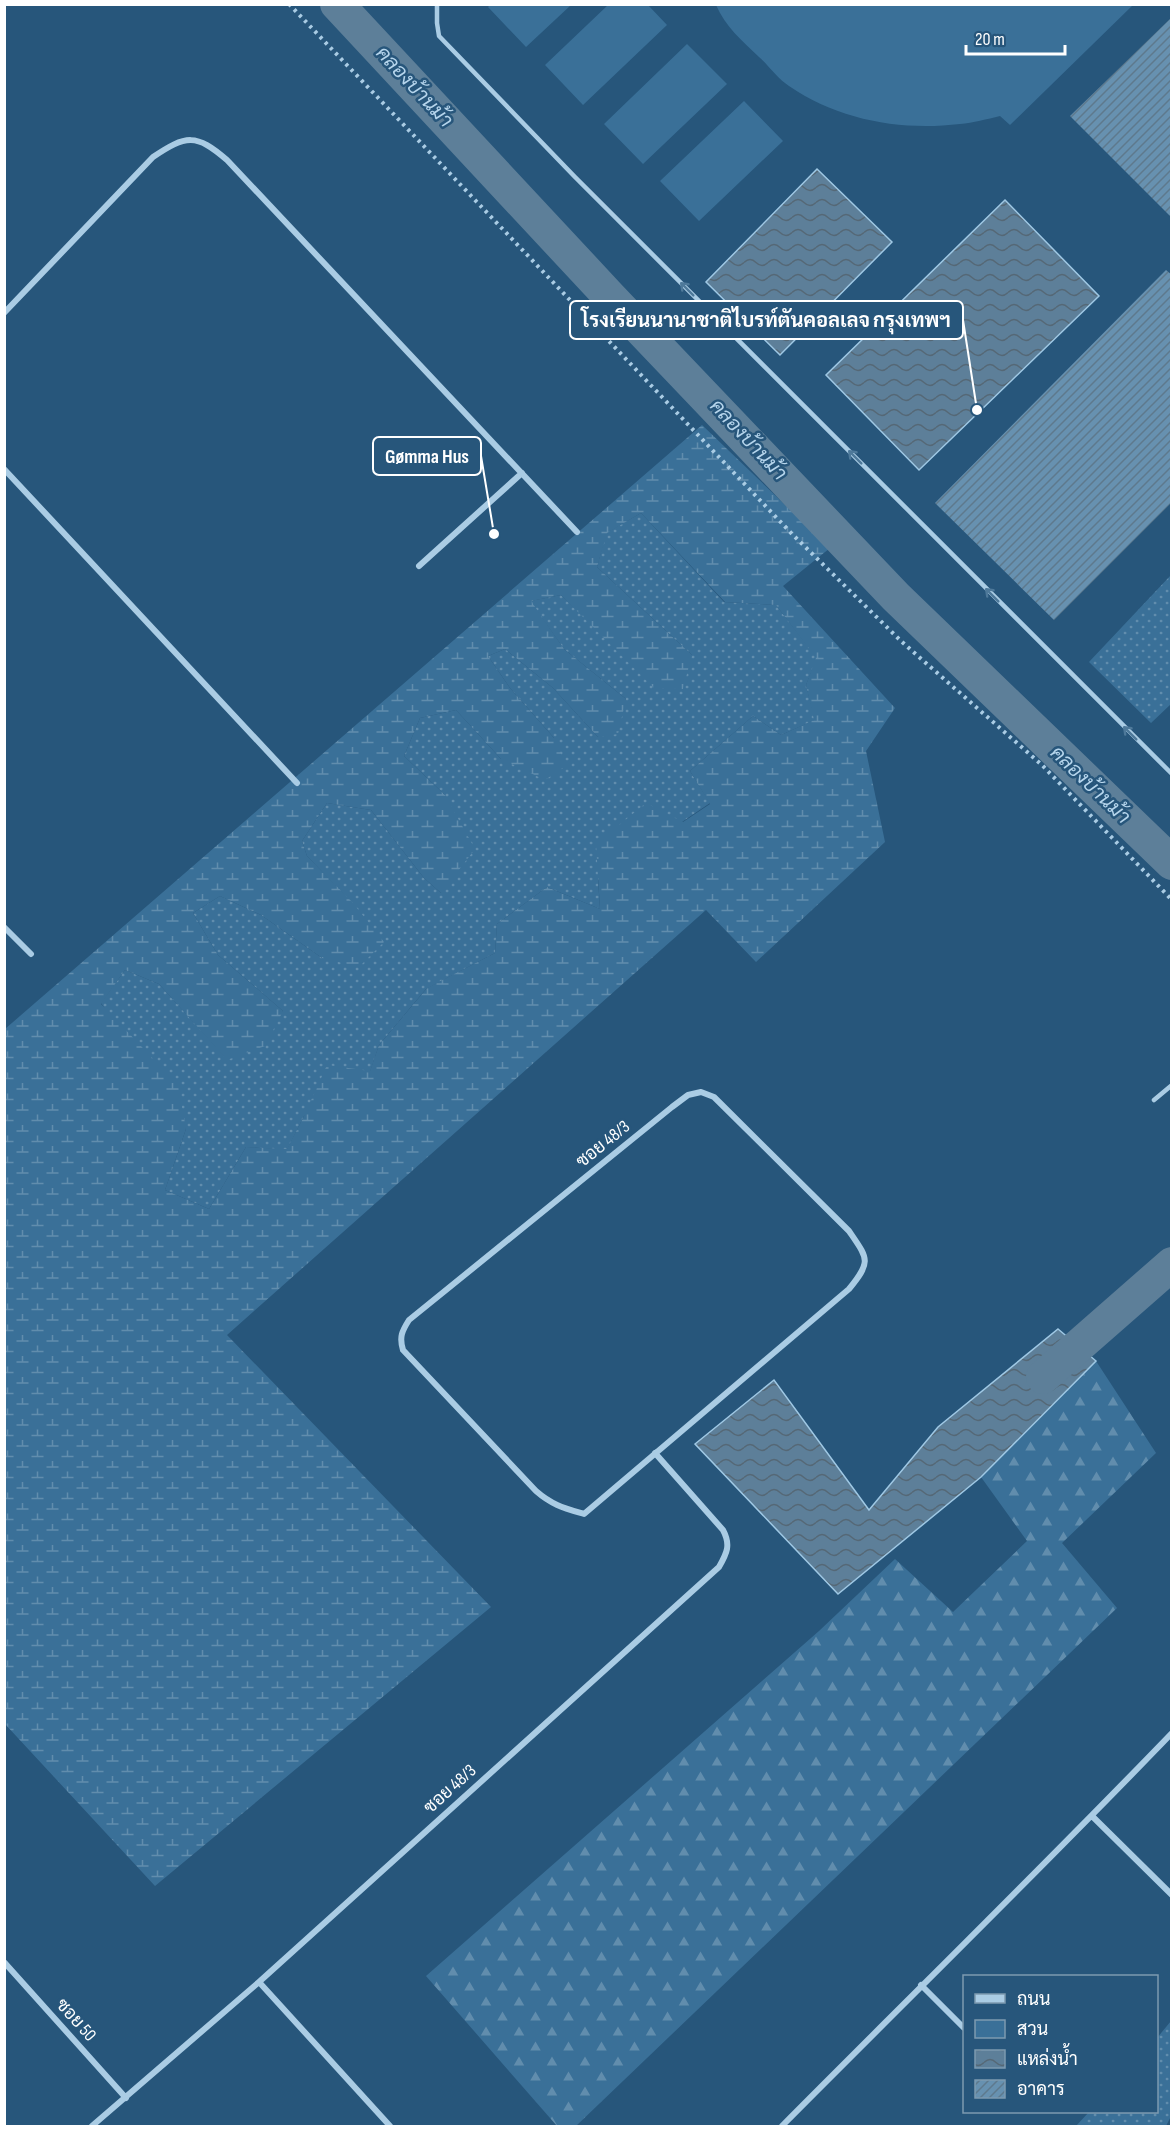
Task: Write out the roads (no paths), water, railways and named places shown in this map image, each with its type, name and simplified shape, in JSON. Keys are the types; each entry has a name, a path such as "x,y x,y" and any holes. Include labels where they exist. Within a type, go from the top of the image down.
{"street":[{"path":"4,313 153,157 176,142 190,140 208,144 227,160 577,532"},
{"path":"4,469 297,783"},
{"path":"419,566 522,473"},
{"path":"4,927 31,954"},
{"name":"ซอย 48/3","path":"701,1092 714,1097 849,1231 865,1255 864,1266 849,1289 655,1453 584,1514 550,1503 536,1491 404,1350 401,1341 402,1331 409,1320 672,1107 688,1095 701,1092"},
{"name":"ซอย 48/3","path":"92,2127 259,1982 719,1567 727,1554 729,1541 723,1530 655,1453"},
{"path":"783,2127 1172,1733"},
{"path":"1092,1816 1172,1895"},
{"name":"ซอย 50","path":"4,1962 126,2098"},
{"path":"259,1982 390,2127"},
{"path":"921,1985 963,2027"}],"lane":[{"path":"437,4 436,23 439,36 575,177 1172,774"},
{"path":"1154,1101 1172,1084"}],"water":[{"path":"817,169 892,242 780,355 706,282"},
{"path":"1005,200 1099,296 919,470 826,375"},
{"path":"1058,1329 1096,1361 981,1477 838,1594 695,1444 774,1380 869,1510 938,1427"}],"waterway":[{"name":"คลองบ้านม้า","path":"337,4 609,296 896,597 1172,863"},
{"path":"1043,1377 1172,1264"}],"place":[{"name":"โรงเรียนนานาชาติไบรท์ตันคอลเลจ กรุงเทพฯ","path":"977,410"},
{"name":"Gømma Hus","path":"494,534"}]}
